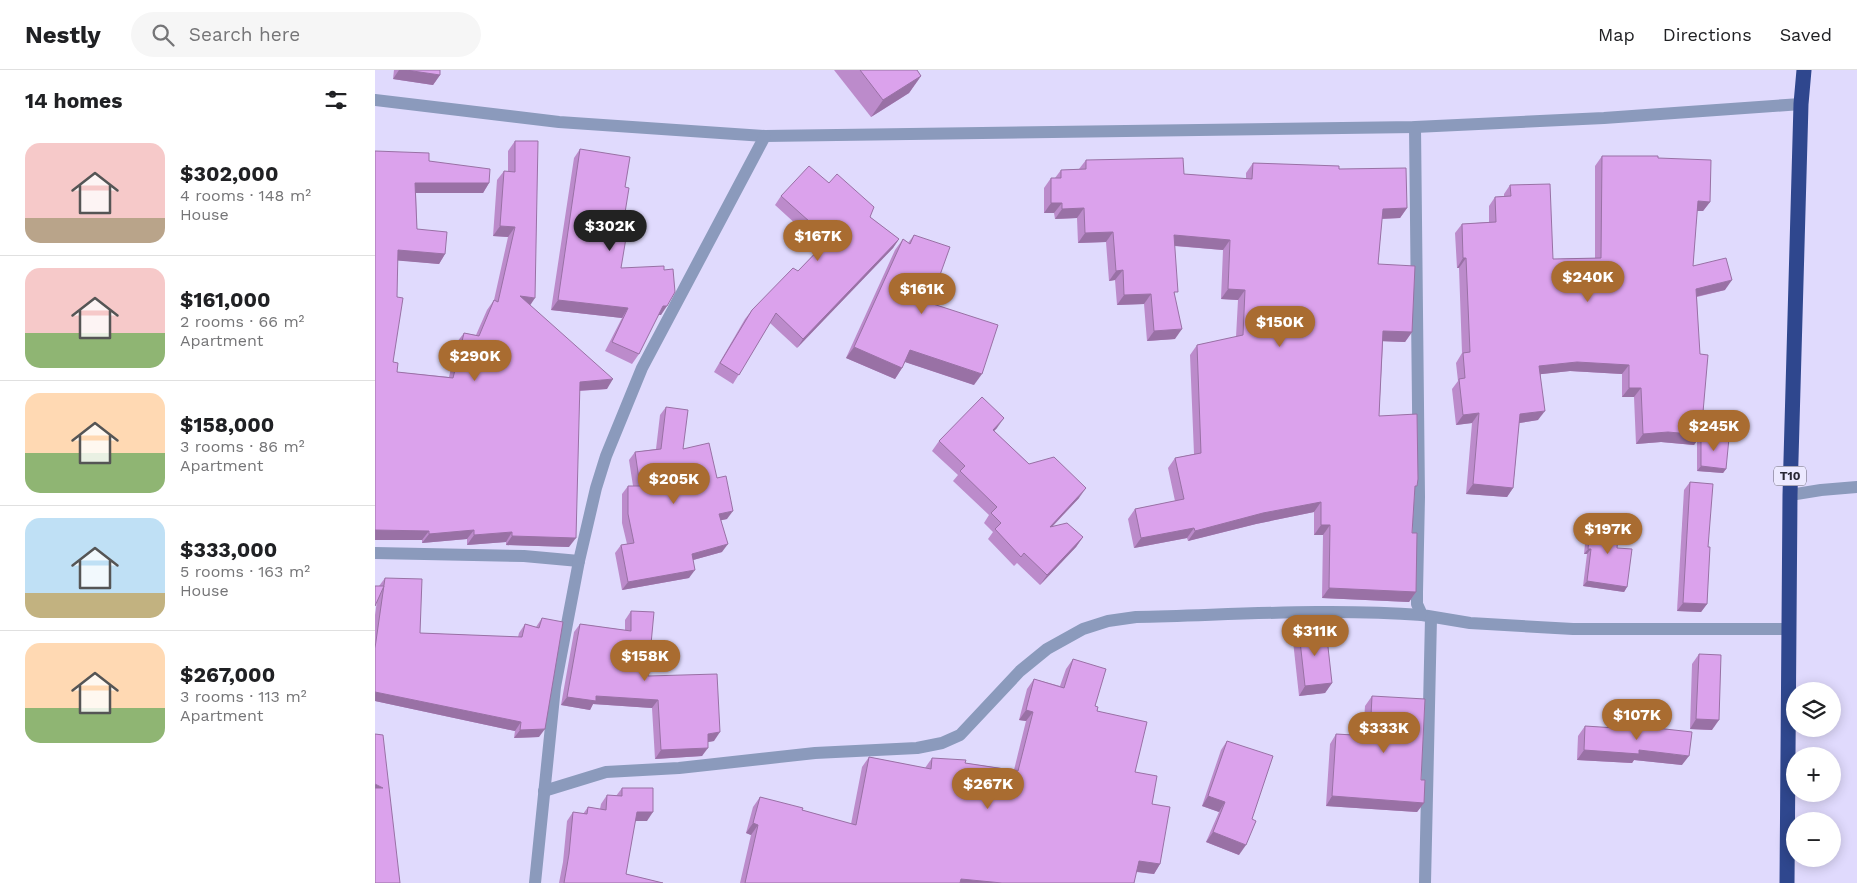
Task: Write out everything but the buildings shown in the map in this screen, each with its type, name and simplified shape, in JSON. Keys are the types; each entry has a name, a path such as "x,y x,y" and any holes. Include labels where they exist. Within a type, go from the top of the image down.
{"highway":[{"name":"T10","path":"1787,883 1790,495 1801,104 1804,70"}],"street":[{"path":"375,100 559,122 765,136 1415,127 1604,118 1801,104"},
{"path":"1415,127 1419,496 1417,604 1427,617 1425,883"},
{"path":"535,883 555,687 595,488 642,368 765,136"},
{"path":"1790,495 1821,490 1857,488"},
{"path":"375,553 524,556 579,561"},
{"path":"544,791 607,772 679,768 815,753 917,748 943,743 960,734 1020,671 1047,650 1083,629 1108,621 1136,618 1381,612 1470,623 1573,629 1788,629"}]}
